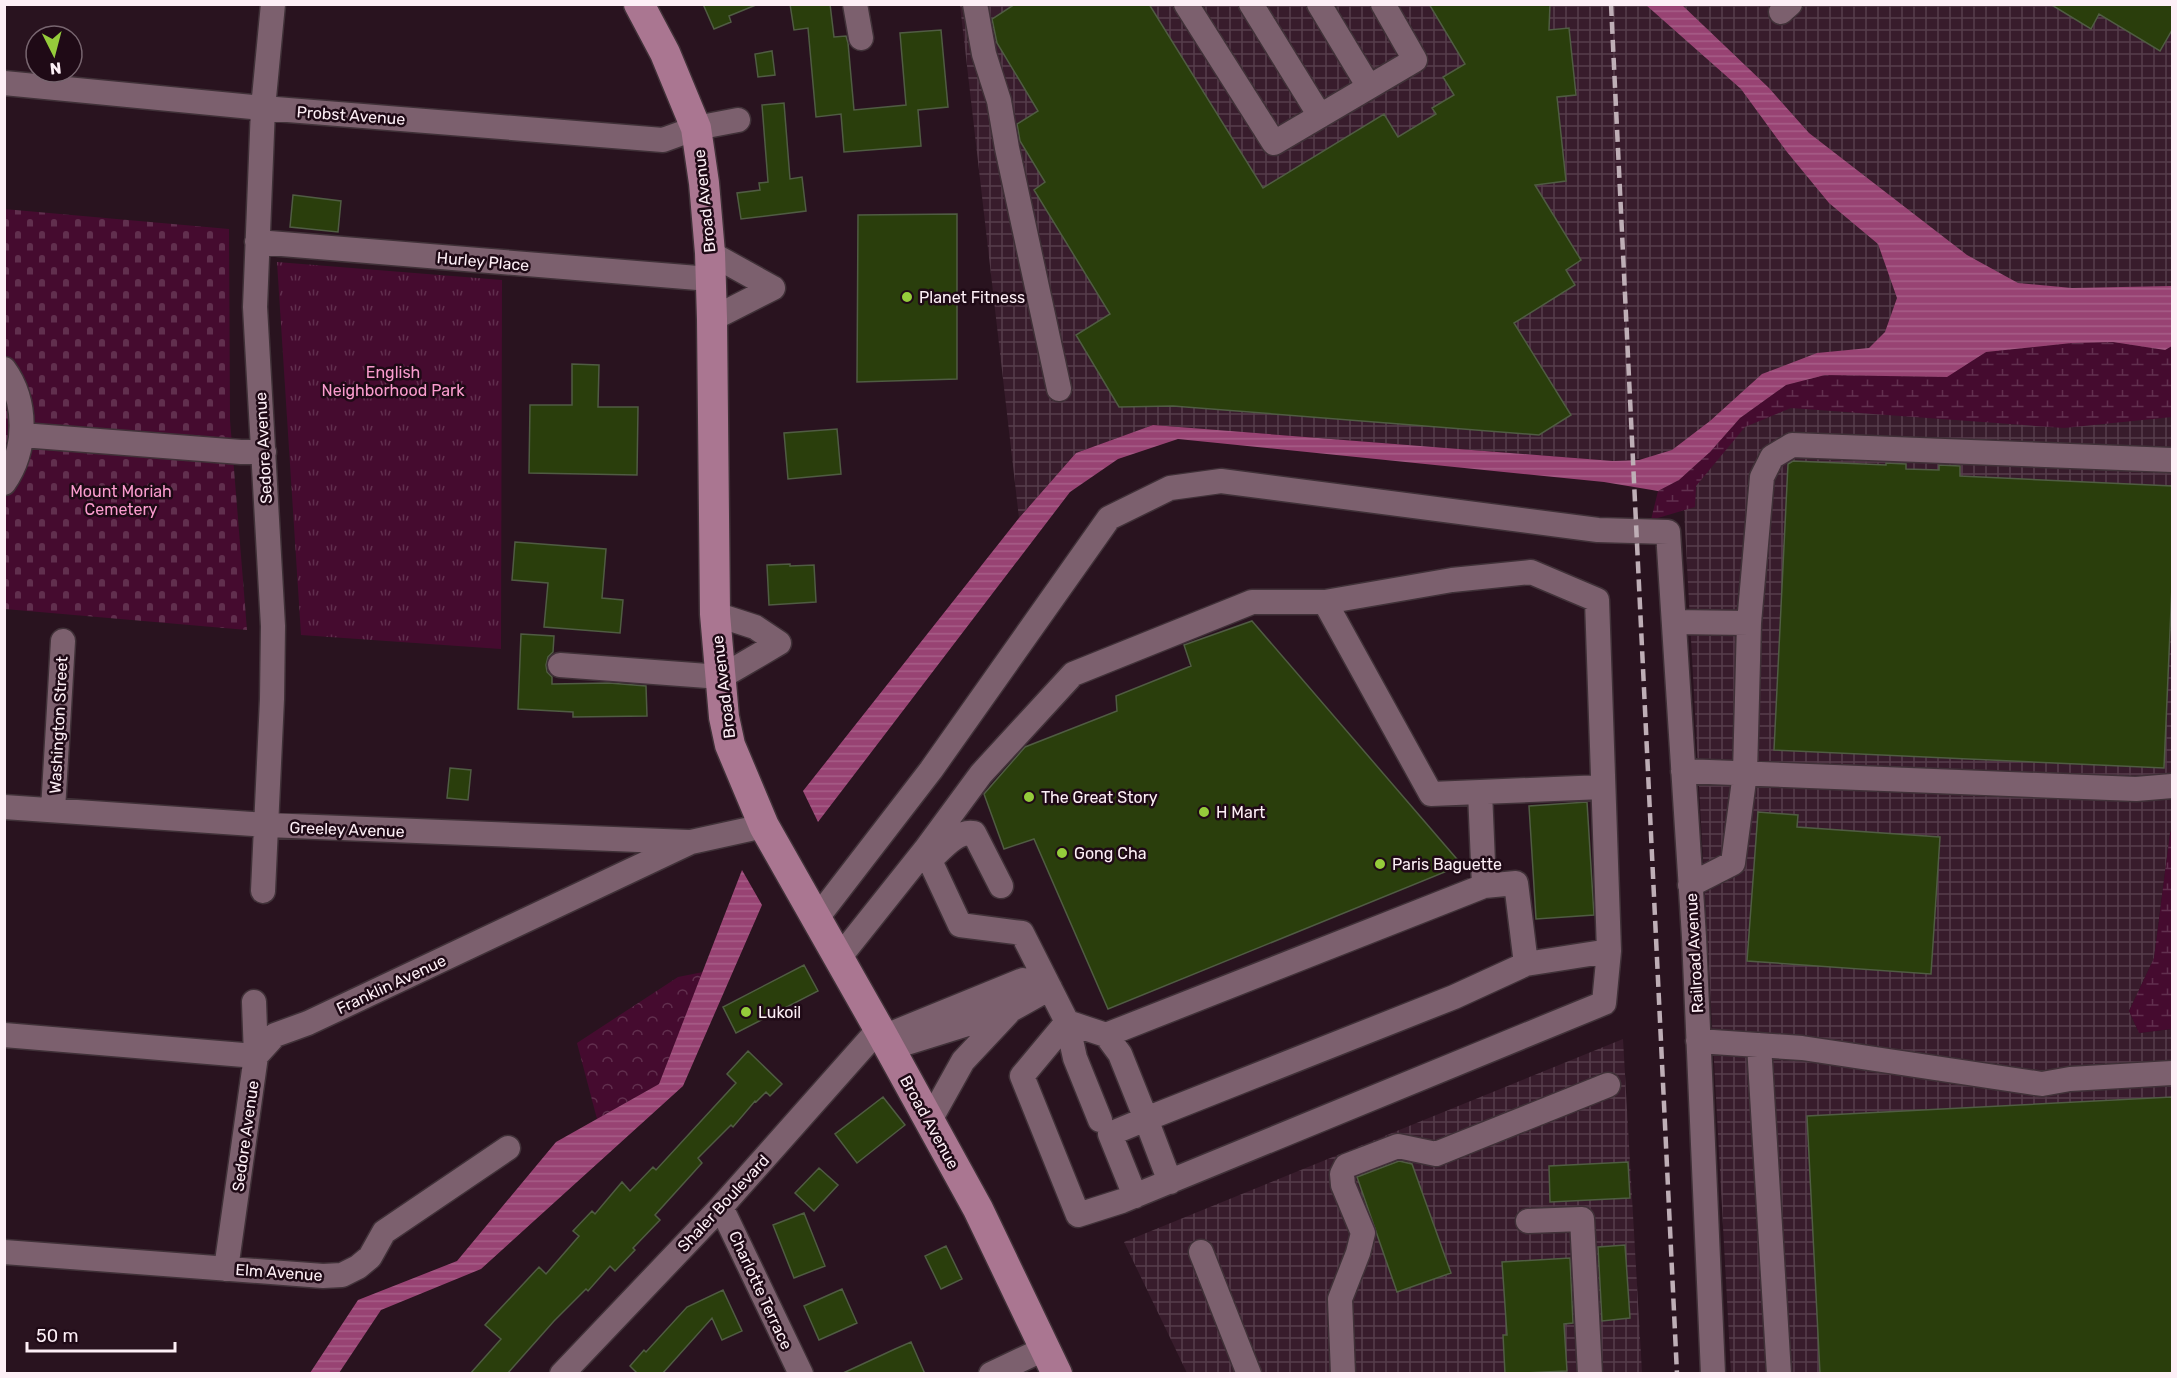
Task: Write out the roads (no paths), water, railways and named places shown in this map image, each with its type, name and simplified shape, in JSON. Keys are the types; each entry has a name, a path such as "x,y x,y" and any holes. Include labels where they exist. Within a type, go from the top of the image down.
{"main road":[{"name":"Broad Avenue","path":"639,4 665,53 696,128 704,183 710,266 715,614 724,717 730,744 764,826 978,1209 1050,1362"}],"street":[{"name":"Sedore Avenue","path":"263,891 273,626 255,306 263,108 273,4"},
{"path":"855,4 861,38"},
{"path":"975,4 984,54 999,101 1059,388"},
{"path":"1186,4 1274,143 1415,60 1383,4"},
{"path":"1251,4 1320,116"},
{"path":"1319,4 1369,87"},
{"name":"Probst Avenue","path":"4,83 263,108 663,140 696,128 738,120"},
{"name":"Hurley Place","path":"257,242 710,266"},
{"path":"710,266 774,288 711,319"},
{"path":"4,369 20,402 22,435 13,470 4,483"},
{"path":"22,435 264,452"},
{"path":"1690,885 1733,862 1745,773 1749,623 1762,477 1772,457 1792,445 2172,460"},
{"name":"Railroad Avenue","path":"817,918 931,770 1109,518 1170,488 1221,481 1598,530 1668,532 1690,885 1713,1374"},
{"path":"839,958 928,855 981,774 1073,674 1252,602 1325,602 1452,580 1531,572 1597,600 1609,951 1604,1003 1170,1182 1078,1215 1022,1076 1067,1022"},
{"path":"1325,602 1431,794 1603,787"},
{"path":"560,665 721,677 779,643 755,627 715,614"},
{"path":"1674,622 1749,623"},
{"name":"Washington Street","path":"53,810 63,641"},
{"path":"1683,771 2136,789 2172,786"},
{"path":"1480,792 1484,886"},
{"name":"Greeley Avenue","path":"4,807 267,825 691,843"},
{"name":"Franklin Avenue","path":"256,1056 275,1035 308,1023 691,843 764,826"},
{"path":"928,855 968,832 974,833 1001,886"},
{"path":"928,855 960,925 1022,933 1067,1022 1076,1058 1100,1120"},
{"path":"1106,1035 1484,886 1516,883 1526,964"},
{"path":"1135,1196 1110,1134 1454,997 1526,964 1609,951"},
{"path":"884,1038 1023,980 1050,987"},
{"path":"929,1122 963,1061 1009,1011 1050,987"},
{"name":"Sedore Avenue","path":"226,1269 256,1056 254,1002"},
{"path":"884,1038 1009,1011"},
{"path":"1067,1022 1106,1035 1120,1054 1170,1182"},
{"path":"4,1035 256,1056"},
{"name":"Shaler Boulevard","path":"562,1374 884,1038"},
{"path":"1698,1041 1802,1048 2042,1084 2070,1079 2172,1073"},
{"path":"1759,1045 1779,1374"},
{"path":"1343,1374 1340,1299 1358,1253 1363,1233 1343,1185 1342,1174 1347,1166 1398,1146 1436,1154 1608,1085"},
{"name":"Elm Avenue","path":"4,1252 323,1276 342,1275 358,1267 370,1257 384,1232 508,1148"},
{"name":"Charlotte Terrace","path":"721,1207 801,1374"},
{"path":"1528,1221 1582,1219 1590,1374"},
{"path":"1200,1252 1249,1374"},
{"path":"991,1374 1050,1362"}],"railway":[{"path":"1611,4 1677,1374"}],"place":[{"name":"Planet Fitness","path":"907,297"},
{"name":"The Great Story","path":"1029,797"},
{"name":"H Mart","path":"1204,812"},
{"name":"Gong Cha","path":"1062,853"},
{"name":"Paris Baguette","path":"1380,864"},
{"name":"Lukoil","path":"746,1012"}],"park label":[{"name":"English Neighborhood Park","path":"393,381"},
{"name":"Mount Moriah Cemetery","path":"121,500"}]}
